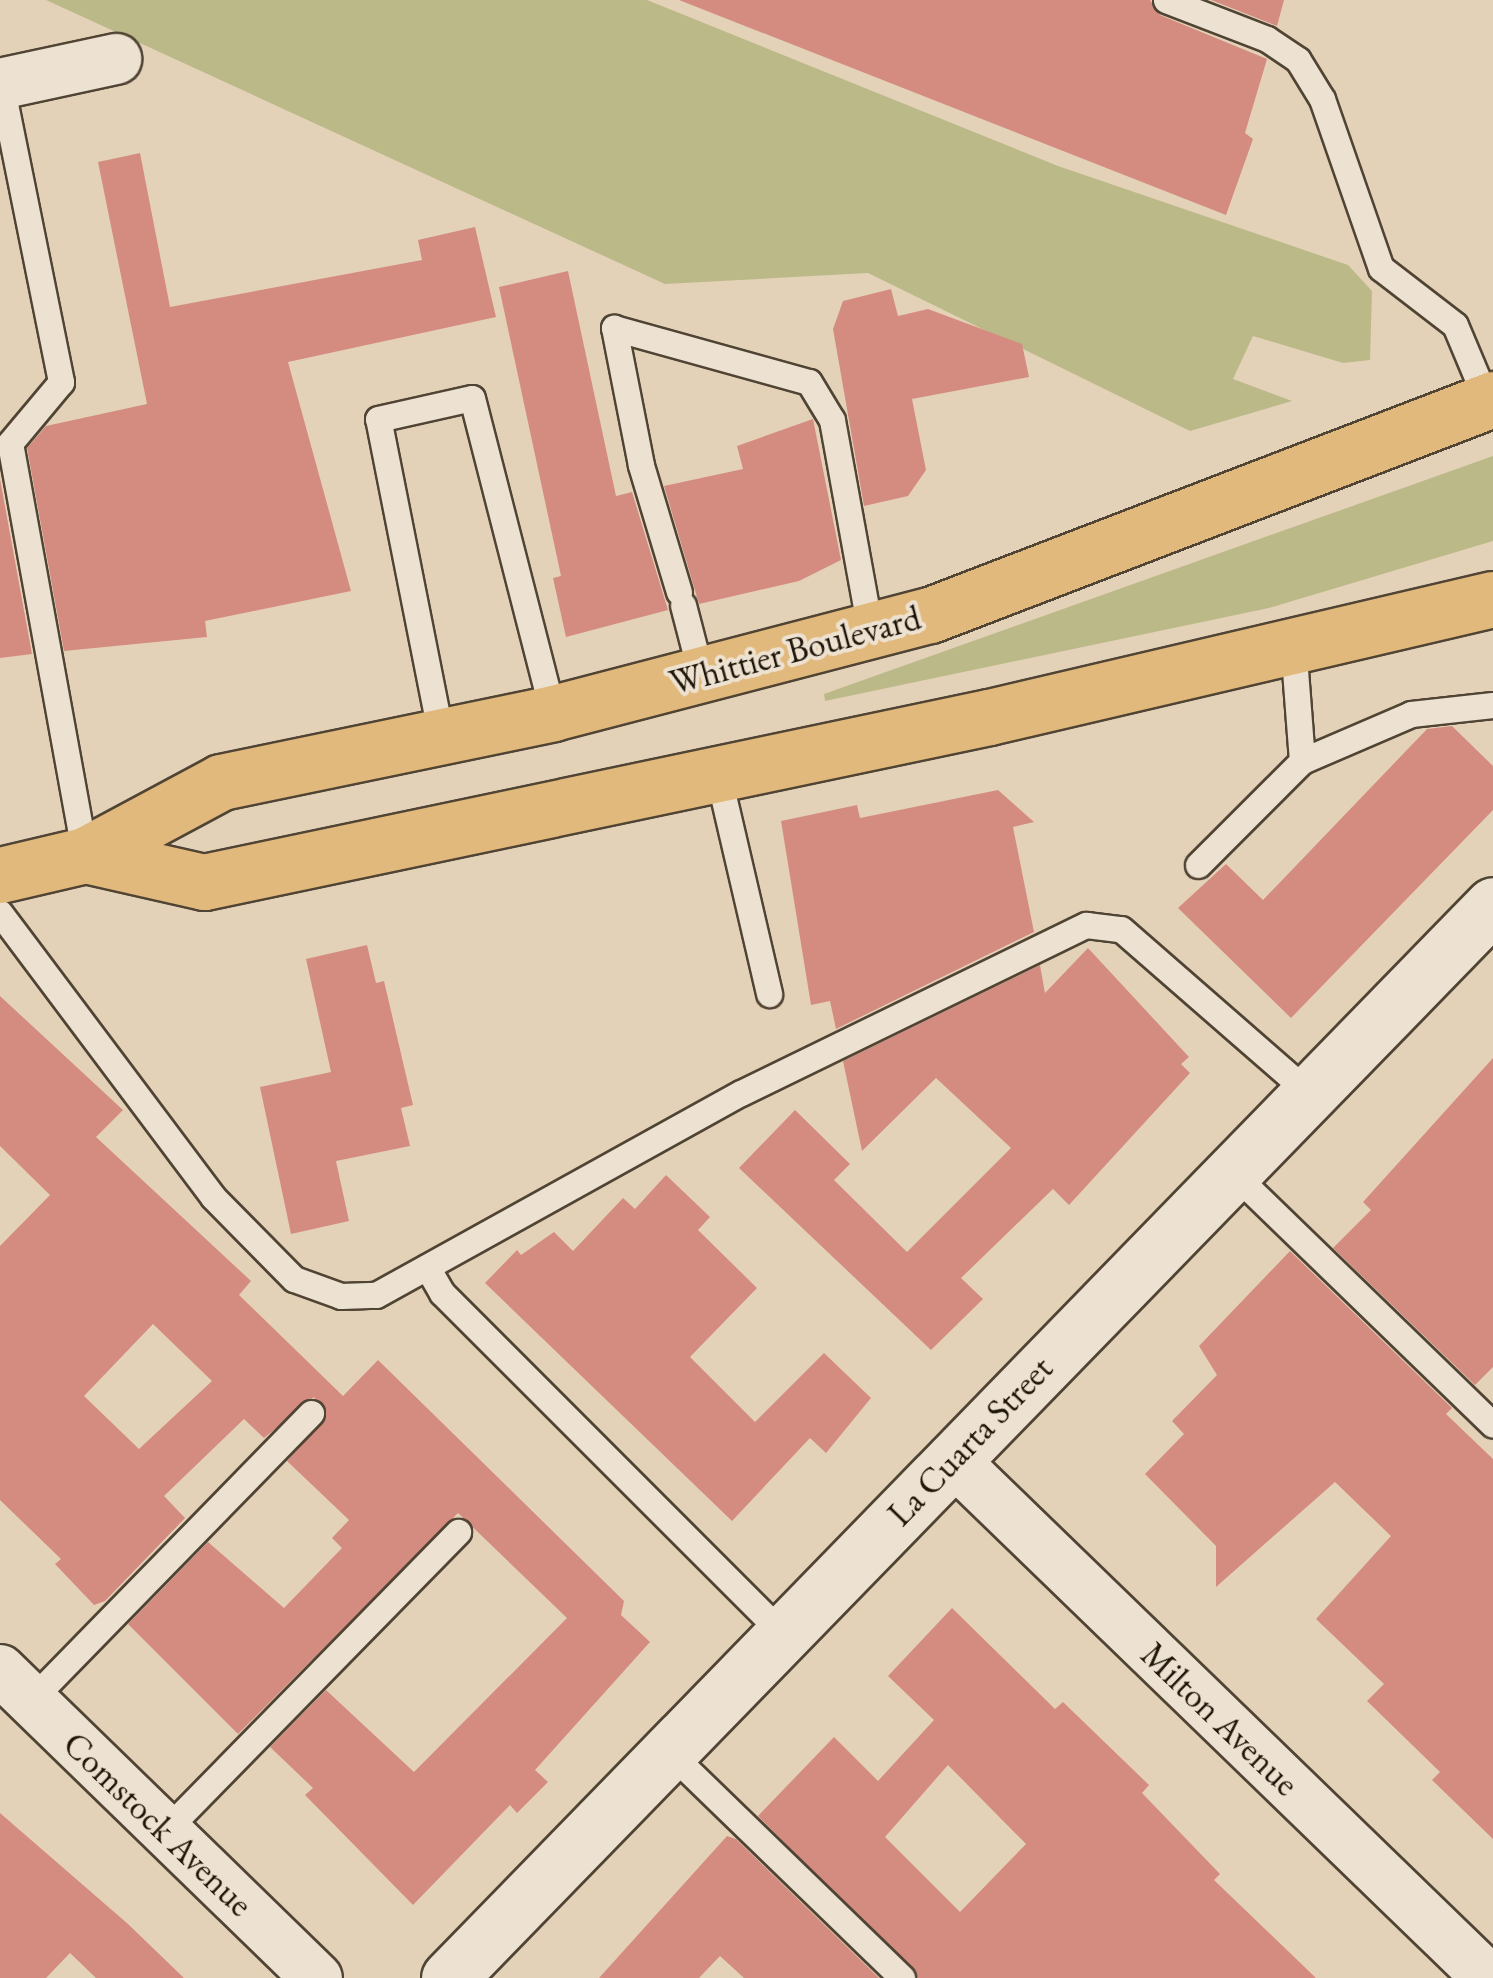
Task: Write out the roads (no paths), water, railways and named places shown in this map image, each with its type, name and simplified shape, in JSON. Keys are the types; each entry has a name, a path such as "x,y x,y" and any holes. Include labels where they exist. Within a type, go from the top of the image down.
{"main road":[{"name":"Whittier Boulevard","path":"0,874 85,855 221,782 553,713 870,630 1002,590 1490,400"},
{"name":"Whittier Boulevard","path":"85,855 204,882 718,774 1493,599"}],"street":[{"path":"0,84 116,59"},
{"name":"La Cuarta Street","path":"449,1978 1493,905"},
{"name":"Milton Avenue","path":"952,1460 1488,1978"},
{"name":"Comstock Avenue","path":"15,1685 317,1978"}],"lane":[{"path":"1166,0 1268,38 1298,60 1322,99 1381,268 1455,325 1490,400"},
{"path":"0,84 61,382 10,443 85,855"},
{"path":"701,674 641,465 614,328 809,382 832,420 870,630"},
{"path":"441,736 378,419 472,398 553,713"},
{"path":"1294,644 1302,761"},
{"path":"1198,865 1302,761 1411,714 1493,704"},
{"path":"718,774 769,994"},
{"path":"0,913 213,1197 294,1278 341,1296 376,1295 742,1093 1086,926 1122,929 1309,1094"},
{"path":"1232,1172 1493,1425"},
{"path":"427,1267 442,1293 783,1634"},
{"path":"15,1685 311,1414"},
{"path":"165,1830 458,1532"},
{"path":"668,1751 902,1978"}]}
